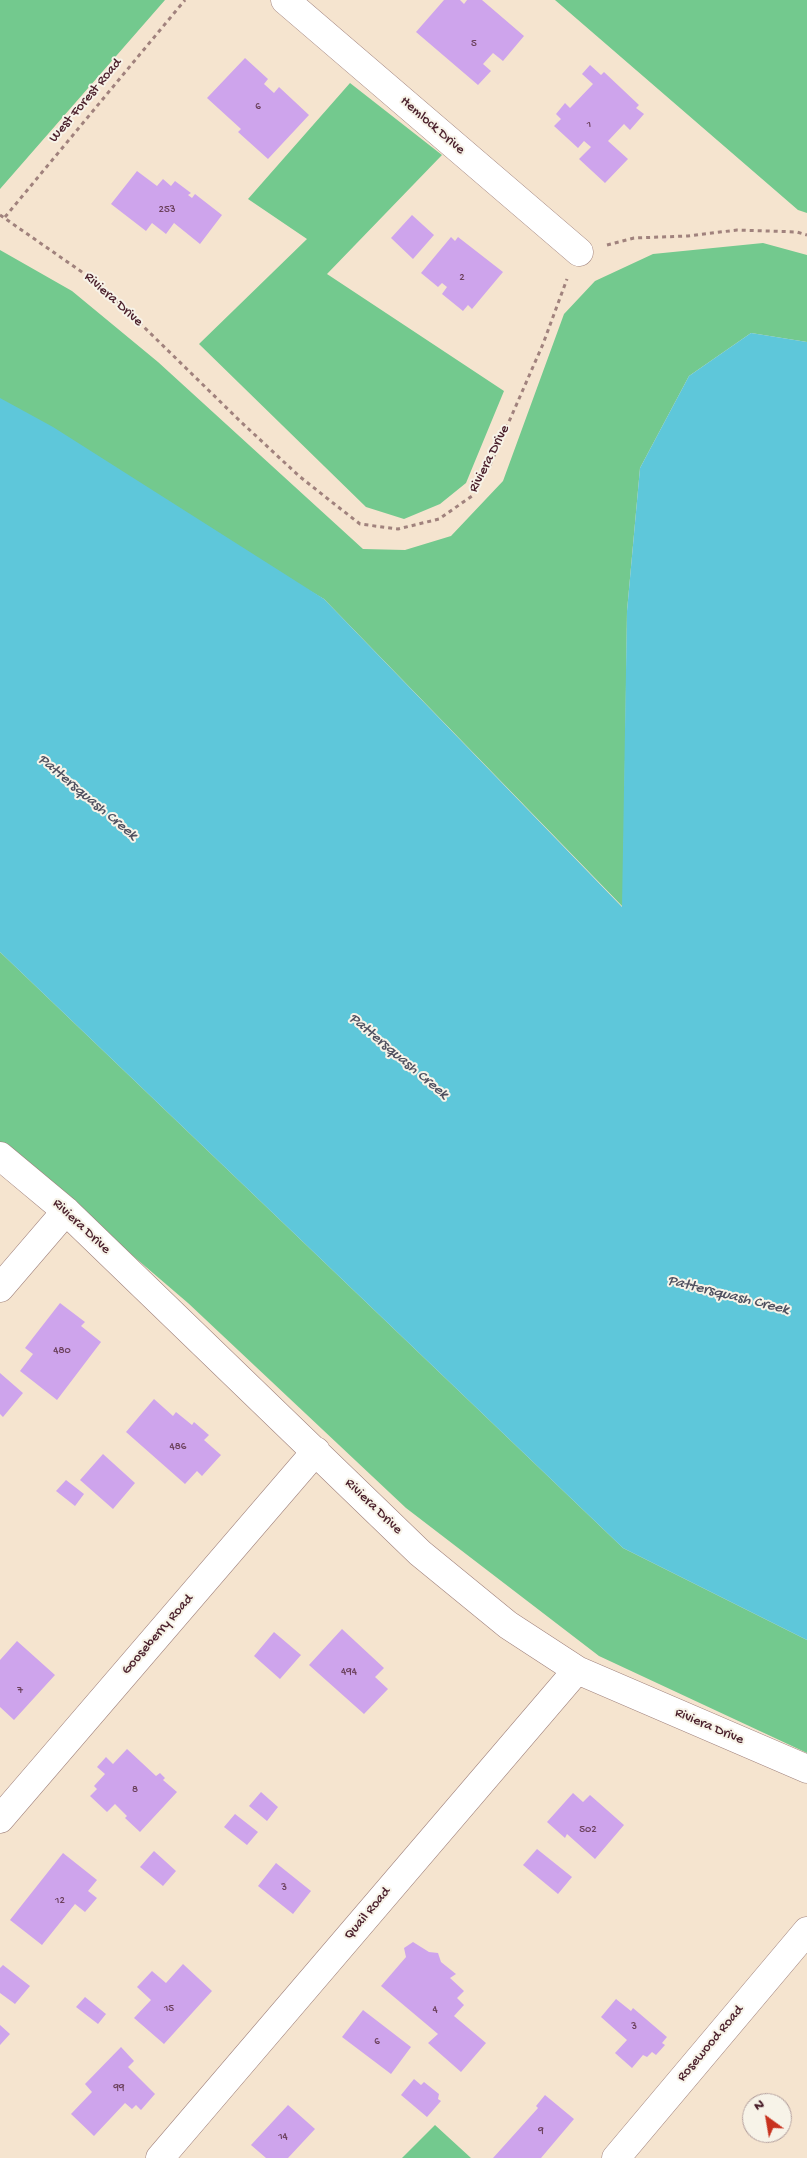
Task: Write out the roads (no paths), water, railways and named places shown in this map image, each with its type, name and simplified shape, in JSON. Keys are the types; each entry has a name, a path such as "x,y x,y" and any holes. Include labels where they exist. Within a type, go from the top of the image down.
{"street":[{"name":"Hemlock Drive","path":"285,0 579,252"},
{"name":"Riviera Drive","path":"0,1156 66,1211 420,1553 508,1625 577,1670 807,1769"},
{"path":"0,1288 66,1211"},
{"name":"Gooseberry Road","path":"0,1819 316,1452"},
{"name":"Quail Road","path":"160,2158 577,1670"},
{"name":"Rosewood Road","path":"616,2158 807,1931"}],"water":[{"name":"Pattersquash Creek","path":"751,333 807,342 807,1640 623,1548 0,952 0,398 53,427 324,599 622,907 627,611 640,468 689,376"}]}
